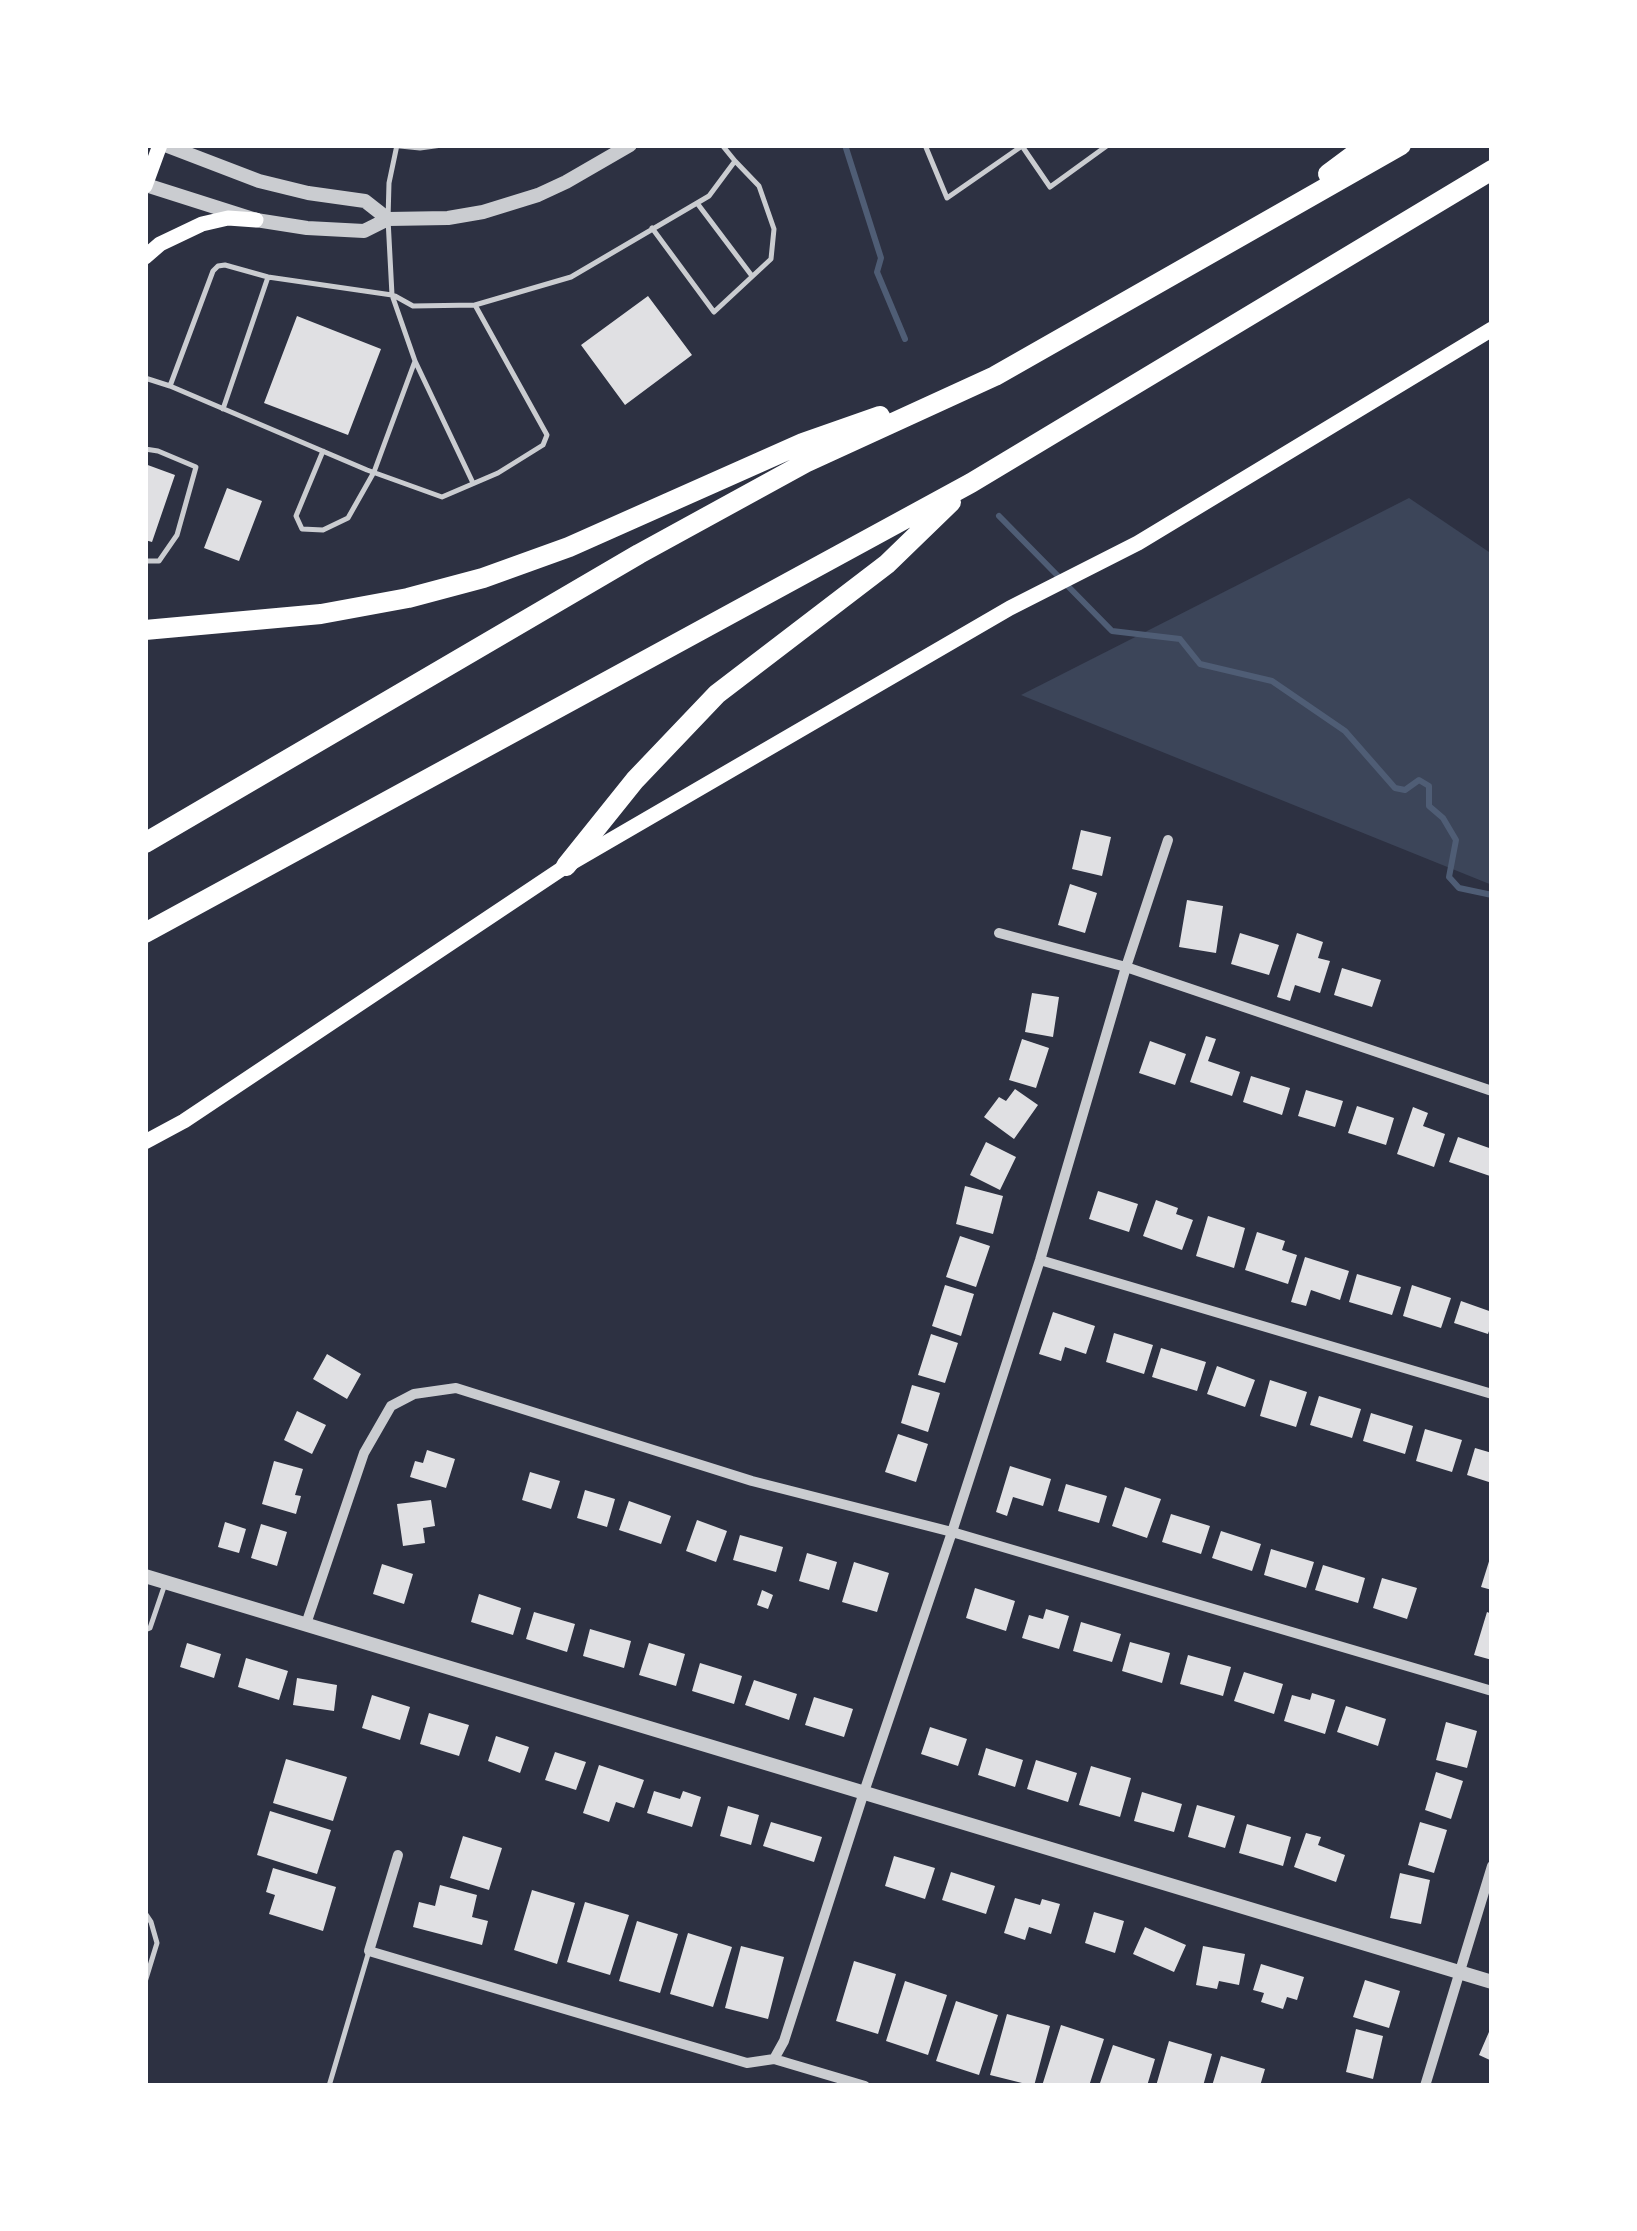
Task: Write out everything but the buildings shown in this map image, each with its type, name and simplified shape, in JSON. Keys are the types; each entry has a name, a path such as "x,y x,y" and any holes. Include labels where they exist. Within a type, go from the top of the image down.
{"highway":[{"path":"1264,221 1367,145"},
{"path":"145,843 639,554 805,462 995,376 1401,145"},
{"path":"145,932 971,484 1492,170"},
{"path":"145,630 321,614 408,598 483,578 569,547 802,443 995,376"},
{"path":"566,866 635,780 717,694 887,564 971,484"}],"main road":[{"path":"145,185 163,145"},
{"path":"145,257 160,244 202,224 228,218 256,220"},
{"path":"145,1142 184,1122 566,866 1010,608 1138,543 1492,330"}],"street":[{"path":"163,145 259,181 364,201 388,219"},
{"path":"145,185 256,220 364,232 388,219 448,218 538,195 630,145"},
{"path":"774,2058 784,2040 1040,1260 1126,966 1168,840"},
{"path":"998,934 1126,966 1492,1091"},
{"path":"1040,1260 1492,1394"},
{"path":"306,1624 364,1453 391,1406 414,1394 456,1388 752,1481 952,1532 1492,1691"},
{"path":"145,1576 1492,1982"},
{"path":"398,1855 369,1951 748,2063 774,2058 865,2086"},
{"path":"1425,2086 1492,1866"}],"lane":[{"path":"442,145 394,145 388,219 392,295 414,361 473,483"},
{"path":"652,228 714,312 771,259 774,229 759,186 722,145"},
{"path":"934,145 926,148 947,198 1023,146 1050,186 1108,145"},
{"path":"170,386 218,266 392,295 413,306 475,305 571,276 709,196 735,161"},
{"path":"696,203 752,276"},
{"path":"224,409 268,277"},
{"path":"145,378 442,496 498,473 543,445 546,436 475,305"},
{"path":"324,451 296,516 302,529 323,530 348,518 374,472 414,361"},
{"path":"145,450 158,450 196,467 177,535 159,561 145,560"},
{"path":"145,1630 150,1628 166,1582"},
{"path":"145,1914 158,1942 145,1982"},
{"path":"328,2086 369,1951"}],"shaded area":[{"path":"1409,498 1492,554 1492,885 1021,695"}],"waterway":[{"path":"845,145 881,258 877,272 905,339"},
{"path":"999,516 1112,631 1180,639 1200,664 1272,681 1345,731 1395,788 1405,790 1419,780 1429,786 1429,806 1443,818 1456,840 1449,877 1459,888 1492,895"}]}
